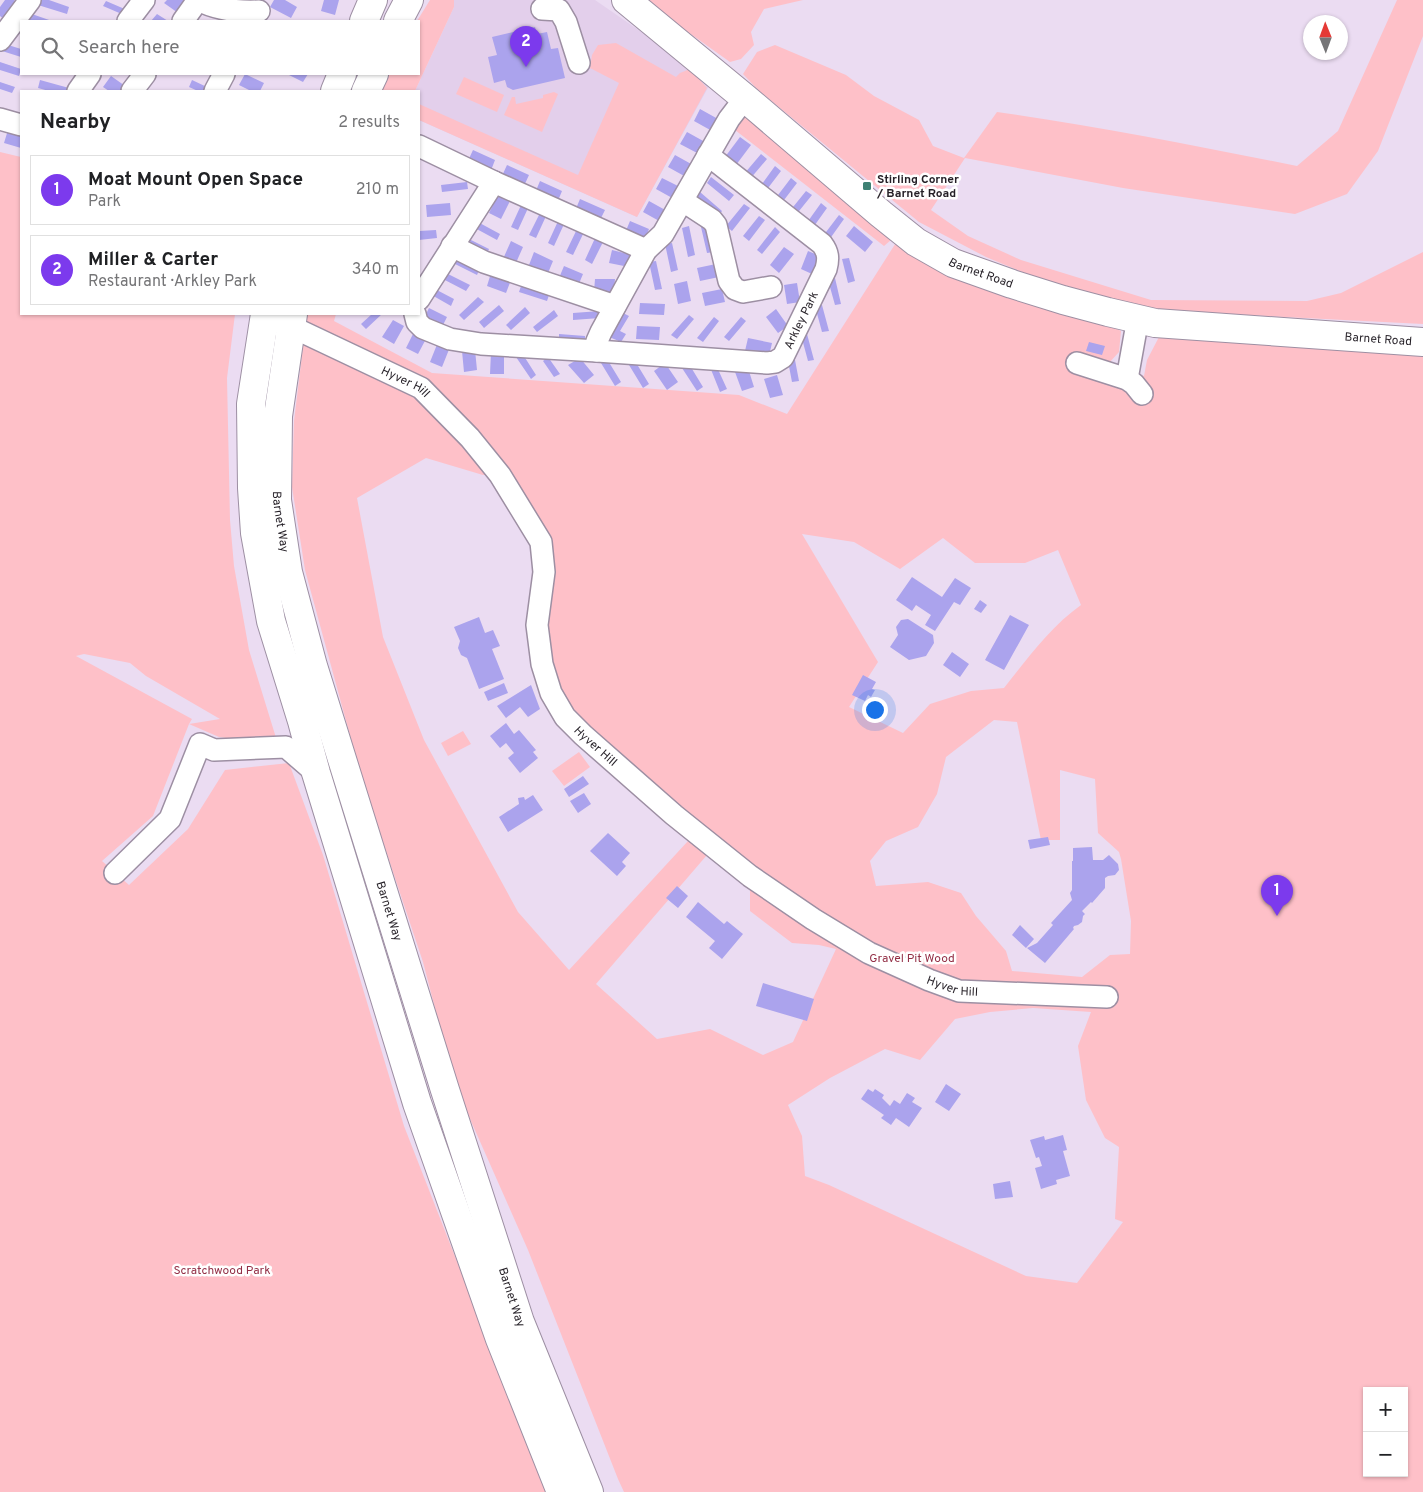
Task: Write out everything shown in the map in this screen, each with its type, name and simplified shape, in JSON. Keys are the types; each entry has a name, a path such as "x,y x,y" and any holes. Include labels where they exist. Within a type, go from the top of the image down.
{"main road":[{"path":"364,20 374,0"},
{"path":"399,20 409,0"},
{"name":"Barnet Road","path":"626,0 745,98 867,203 916,242 954,263 1012,284 1108,312 1155,323 1423,342"},
{"path":"335,90 342,75"},
{"path":"366,90 374,75"},
{"name":"Barnet Way","path":"279,317 251,404 252,488 255,533 271,621 417,1103 500,1339 561,1492"},
{"name":"Barnet Way","path":"279,317 276,500 290,582 312,666 520,1322 589,1492"}],"street":[{"path":"0,40 30,0"},
{"path":"129,20 144,0"},
{"path":"184,20 198,0 223,10 259,11"},
{"path":"554,7 566,22 579,63"},
{"path":"79,90 89,75"},
{"path":"133,90 144,75"},
{"path":"216,90 223,75"},
{"path":"597,351 597,341 601,332 646,250 663,234 729,119 745,98"},
{"path":"0,119 20,125"},
{"path":"420,146 646,250"},
{"name":"Arkley Park","path":"415,315 417,322 423,328 450,339 481,344 767,364 775,362 783,356 826,269 828,251 822,244 708,154"},
{"path":"420,296 494,182"},
{"path":"683,201 712,220 716,225 728,281 735,289 743,292 771,287"},
{"path":"452,246 484,262 615,306"},
{"name":"Hyver Hill","path":"279,317 421,388 470,438 500,475 541,542 544,572 537,625 542,664 551,693 565,717 674,815 750,876 812,919 869,953 929,980 959,991 1107,997"},
{"path":"1126,379 1132,357 1138,318"},
{"path":"1077,363 1126,379 1134,384 1142,394"},
{"path":"286,747 302,720"},
{"path":"116,873 170,819 200,744 214,750 286,747 316,772"}],"shaded area":[{"path":"454,0 595,0 682,60 710,84 637,217 420,120 420,90 415,90 454,7"}],"green space":[{"path":"430,0 454,0 454,7 415,90 381,90 389,75 420,75 420,20 418,20"},
{"path":"643,0 803,0 764,9 751,32 754,45 741,59 730,62"},
{"path":"1397,0 1423,0 1423,36 1378,151 1347,194 1295,214 1123,188 965,158 931,210 968,236 1021,260 1151,300 1307,301 1341,293 1423,252 1423,324 1168,311 1119,304 1066,290 986,257 919,222 758,90 743,74 757,52 775,45 846,75 874,96 919,120 933,146 964,158 997,112 1110,130 1297,166 1338,131"},
{"path":"616,43 676,77 690,69 707,88 637,217 420,120 420,104 578,175 619,83 590,68 592,55 598,45"},
{"path":"464,77 504,95 497,112 456,94"},
{"path":"554,92 558,94 542,132 504,115 512,97 515,97 516,104 543,98 543,95"},
{"path":"741,113 891,232 891,240 884,246 735,130 733,121"},
{"name":"Scratchwood Park","path":"0,152 20,157 20,315 235,315 227,378 230,520 234,566 249,650 277,741 247,741 219,737 189,724 153,816 102,861 129,885 188,829 225,770 289,763 323,855 404,1126 547,1492 0,1492","holes":["84,654 130,663 146,676 220,719 189,724 192,719 76,656"]},
{"name":"Gravel Pit Wood","path":"899,238 1094,317 1121,331 1119,352 1109,363 1144,376 1147,360 1160,335 1423,352 1423,1492 624,1492 528,1250 455,1085 423,962 361,776 305,570 292,487 294,421 307,315 336,315 334,321 432,373 739,395 787,414","holes":["426,458 483,475 500,475 541,542 551,693 750,875 750,911 792,943 819,945 836,949 793,1042 763,1055 710,1029 657,1039 596,984 707,855 688,841 569,970 518,912 424,740 383,637 357,498","802,534 854,542 900,569 943,538 975,563 1025,563 1058,550 1081,605 1049,633 1004,688 971,691 930,704 903,733 849,707 878,662","994,720 1017,722 1041,840 1060,840 1060,770 1095,779 1098,833 1119,852 1121,859 1131,921 1130,954 1110,955 1082,977 1012,971 1006,951 976,916 961,893 928,882 876,886 870,861 886,841 918,827 937,794 946,757","1033,1008 1091,1012 1078,1046 1086,1100 1105,1138 1119,1147 1115,1219 1123,1222 1077,1283 1026,1276 829,1185 805,1176 802,1136 788,1105 830,1078 885,1049 920,1060 955,1019 990,1012"]},
{"path":"463,731 471,744 448,756 441,743"},
{"path":"579,752 590,767 564,786 552,771"}],"building":[{"path":"5,0 14,0 19,4 6,21 0,16 0,7"},
{"path":"39,0 49,0 69,7 67,14 38,5"},
{"path":"167,0 183,0 188,4 181,15 164,3"},
{"path":"274,0 285,0 297,7 291,18 270,7"},
{"path":"324,0 339,0 335,15 321,11"},
{"path":"106,1 127,10 124,15 103,6"},
{"path":"29,13 49,20 27,20"},
{"path":"157,14 166,20 152,20"},
{"path":"535,27 537,34 547,32 551,49 558,48 565,78 513,90 507,87 505,80 494,83 488,57 497,55 492,37"},
{"path":"5,44 20,49 20,57 2,51"},
{"path":"0,62 20,69 20,72 19,76 0,70"},
{"path":"244,75 264,83 260,90 249,90 239,85"},
{"path":"289,75 307,75 303,82"},
{"path":"111,76 128,88 126,90 108,90 103,87"},
{"path":"40,80 69,88 68,90 45,90 38,88"},
{"path":"192,80 209,88 208,90 196,90 189,87"},
{"path":"0,82 15,87 12,93 0,89"},
{"path":"700,109 718,119 712,131 694,121"},
{"path":"8,130 20,134 20,148 4,143"},
{"path":"687,132 705,142 699,154 680,144"},
{"path":"740,137 751,145 736,165 725,157"},
{"path":"473,150 495,160 490,173 467,163"},
{"path":"761,154 767,159 750,179 744,174"},
{"path":"675,155 693,165 686,177 668,167"},
{"path":"507,165 529,175 523,188 501,178"},
{"path":"775,166 781,171 765,192 759,188"},
{"path":"711,177 734,195 729,201 707,183"},
{"path":"662,178 680,187 674,199 656,189"},
{"path":"791,178 797,183 781,204 775,199"},
{"path":"540,181 562,191 557,203 535,193"},
{"path":"467,182 468,189 442,192 441,185"},
{"path":"806,191 812,195 795,216 789,212"},
{"path":"700,192 722,211 718,217 695,198"},
{"path":"498,195 510,201 501,219 489,213"},
{"path":"580,199 605,210 599,222 575,211"},
{"path":"649,201 667,211 661,222 643,212"},
{"path":"450,203 451,215 427,217 426,205"},
{"path":"522,203 529,206 518,230 511,227"},
{"path":"821,203 827,208 812,229 806,224"},
{"path":"744,204 750,208 732,231 726,226"},
{"path":"541,211 547,214 536,238 529,235"},
{"path":"839,215 844,219 829,240 823,236"},
{"path":"759,216 765,220 749,241 743,236"},
{"path":"559,219 565,222 554,246 548,243"},
{"path":"476,221 500,234 497,240 473,227"},
{"path":"630,221 649,229 644,241 625,233"},
{"path":"708,225 714,252 707,253 701,227"},
{"path":"689,226 695,255 688,257 682,228"},
{"path":"854,226 873,242 865,252 846,236"},
{"path":"578,227 585,230 573,255 566,252"},
{"path":"775,227 780,232 762,254 757,250"},
{"path":"436,230 437,238 420,240 420,231"},
{"path":"596,236 604,240 592,264 585,260"},
{"path":"465,237 489,249 486,256 462,244"},
{"path":"511,241 523,247 515,265 503,259"},
{"path":"672,243 678,270 671,272 665,244"},
{"path":"784,247 794,254 779,273 770,265"},
{"path":"612,250 632,255 629,267 609,263"},
{"path":"808,251 820,256 812,274 801,269"},
{"path":"534,252 553,261 548,273 529,265"},
{"path":"456,256 480,268 477,275 453,263"},
{"path":"849,258 855,281 848,283 842,259"},
{"path":"656,261 662,289 655,290 649,262"},
{"path":"716,264 719,277 700,281 697,268"},
{"path":"564,266 583,274 578,286 559,278"},
{"path":"444,272 470,285 466,291 441,278"},
{"path":"491,273 511,280 506,293 487,286"},
{"path":"835,278 841,304 835,305 828,280"},
{"path":"595,279 615,279 614,292 594,292"},
{"path":"687,281 691,301 678,304 674,284"},
{"path":"522,283 550,292 547,301 519,292"},
{"path":"797,283 800,302 787,304 784,285"},
{"path":"433,288 454,299 451,306 430,294"},
{"path":"722,289 725,302 705,306 702,293"},
{"path":"478,297 484,302 464,320 459,315"},
{"path":"640,303 665,304 664,315 639,314"},
{"path":"499,305 504,311 484,328 479,322"},
{"path":"822,305 829,331 822,332 815,306"},
{"path":"525,307 530,313 511,330 506,325"},
{"path":"429,308 447,317 441,329 423,320"},
{"path":"776,309 788,326 778,333 766,317"},
{"path":"554,310 558,316 537,332 533,327"},
{"path":"600,311 600,318 573,320 573,313"},
{"path":"621,312 629,316 620,331 626,334 621,342 607,336"},
{"path":"371,315 381,315 366,329 361,324"},
{"path":"689,315 694,319 677,339 671,335"},
{"path":"714,317 719,321 703,342 697,338"},
{"path":"741,317 746,321 729,341 724,337"},
{"path":"393,320 404,326 394,344 382,337"},
{"path":"637,326 660,327 659,340 636,339"},
{"path":"415,330 427,337 418,354 406,348"},
{"path":"559,334 585,336 585,343 559,342"},
{"path":"807,334 814,360 808,361 801,335"},
{"path":"748,338 772,343 769,356 745,351"},
{"path":"438,342 450,347 442,367 430,362"},
{"path":"1089,342 1105,346 1102,355 1086,351"},
{"path":"475,350 477,370 464,372 462,351"},
{"path":"491,352 504,353 504,374 490,374"},
{"path":"522,353 536,375 531,379 516,357"},
{"path":"548,357 560,374 554,377 543,361"},
{"path":"580,358 594,375 584,383 568,365"},
{"path":"607,359 621,382 615,386 601,363"},
{"path":"795,360 799,381 792,382 788,361"},
{"path":"635,361 649,384 643,388 629,365"},
{"path":"665,363 678,382 667,390 654,371"},
{"path":"689,364 703,387 697,391 682,368"},
{"path":"716,365 727,389 720,392 710,367"},
{"path":"748,368 754,387 742,391 735,372"},
{"path":"777,375 783,395 770,398 764,379"},
{"path":"912,577 942,597 955,578 971,588 960,605 954,602 935,631 925,625 931,615 916,605 912,611 896,600"},
{"path":"980,600 987,605 981,613 974,609"},
{"path":"1010,615 1029,625 1004,670 985,660"},
{"path":"479,617 485,633 493,630 500,646 492,649 504,679 479,689 467,658 461,655 458,648 460,641 454,627"},
{"path":"908,619 933,635 934,643 926,656 909,660 890,647 898,635 896,627 901,620"},
{"path":"952,652 969,664 960,677 943,665"},
{"path":"863,675 876,682 872,689 875,690 871,697 868,695 865,701 852,695"},
{"path":"504,683 508,693 488,701 484,692"},
{"path":"531,685 540,709 528,717 520,707 506,718 497,706"},
{"path":"506,723 514,734 519,730 536,750 533,752 538,758 520,773 508,758 514,753 506,743 500,748 490,736"},
{"path":"583,776 589,784 569,797 564,789"},
{"path":"584,793 591,804 578,813 570,801"},
{"path":"533,795 543,810 508,832 499,817 519,804 518,798 524,797 525,800"},
{"path":"608,833 630,853 622,862 626,866 617,876 590,851"},
{"path":"1048,837 1050,845 1030,849 1028,840"},
{"path":"1092,847 1093,860 1103,860 1109,855 1118,864 1119,870 1115,875 1105,878 1105,888 1082,911 1085,914 1082,922 1074,926 1074,929 1045,963 1027,948 1037,943 1053,925 1051,923 1072,900 1070,893 1072,890 1073,848"},
{"path":"677,886 688,896 678,908 666,898"},
{"path":"698,902 724,924 727,921 743,934 722,959 709,948 715,941 686,917"},
{"path":"1020,925 1034,939 1026,948 1012,935"},
{"path":"763,983 814,999 807,1021 756,1006"},
{"path":"946,1084 961,1094 949,1111 935,1102"},
{"path":"868,1089 873,1092 875,1089 884,1095 882,1098 890,1106 894,1100 900,1104 907,1093 915,1098 912,1102 922,1108 909,1127 896,1118 891,1125 881,1118 884,1115 861,1099"},
{"path":"1063,1135 1067,1150 1063,1151 1070,1176 1056,1180 1057,1184 1041,1189 1035,1168 1042,1166 1039,1157 1036,1158 1030,1140 1044,1136 1045,1140"},
{"path":"1010,1181 1013,1197 995,1199 993,1184"}],"place":[{"name":"Miller & Carter","path":"526,67"},
{"name":"Stirling Corner / Barnet Road","path":"867,186"},
{"name":"Moat Mount Open Space","path":"1277,916"}]}
